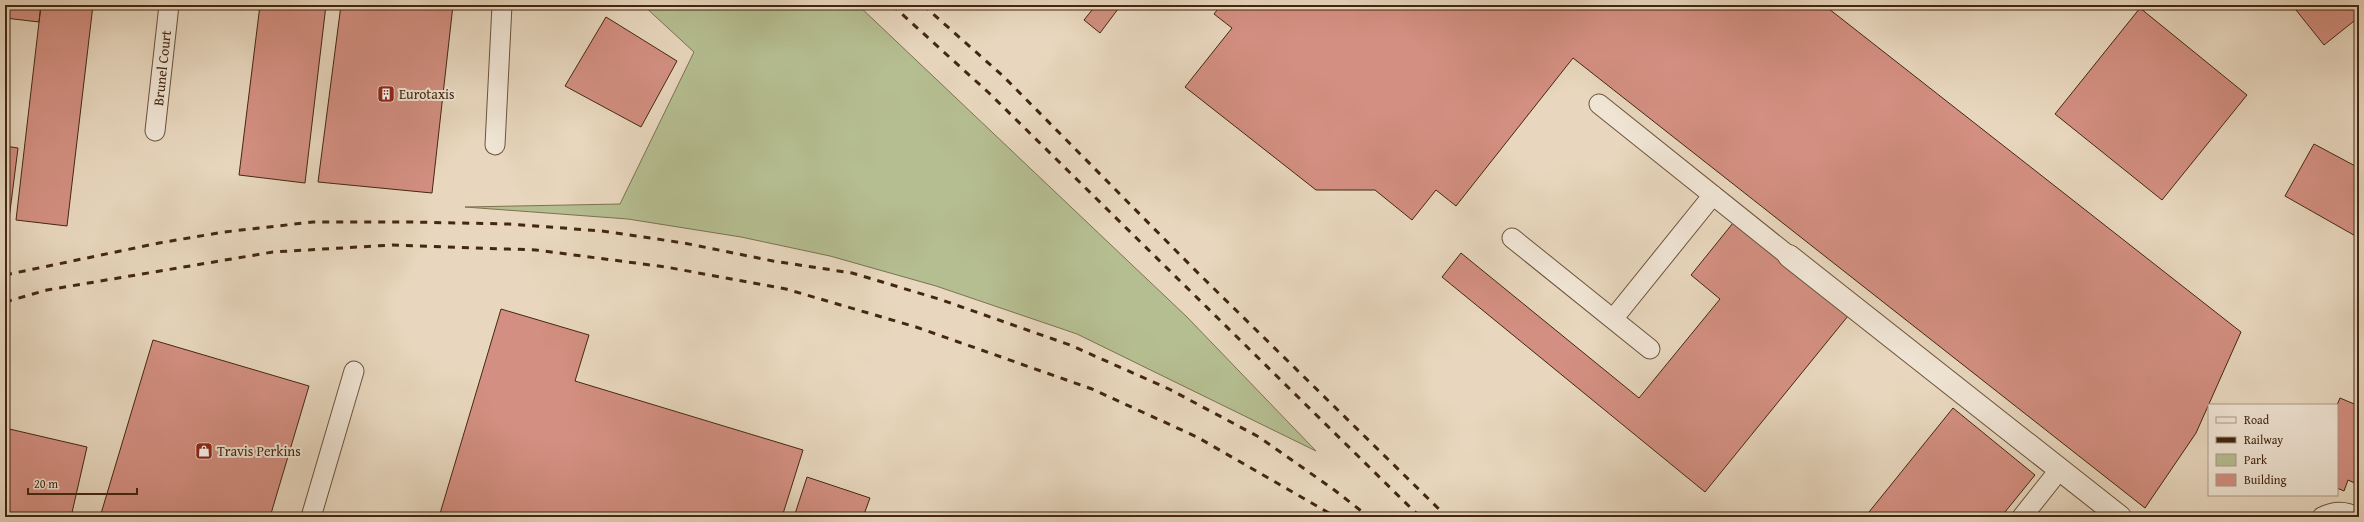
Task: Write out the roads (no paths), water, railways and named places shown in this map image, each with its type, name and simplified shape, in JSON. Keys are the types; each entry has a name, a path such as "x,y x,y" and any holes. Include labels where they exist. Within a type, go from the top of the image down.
{"street":[{"path":"1789,256 2120,517"}],"lane":[{"name":"Brunel Court","path":"155,132 169,5"},
{"path":"495,145 502,5"},
{"path":"1599,104 1789,256"},
{"path":"1613,319 1713,195"},
{"path":"1512,238 1650,349"},
{"path":"311,517 354,371"},
{"path":"2022,517 2060,469"},
{"path":"2322,517 2332,512 2348,513 2356,517"}],"railway":[{"path":"892,5 989,93 1420,517"},
{"path":"923,5 1003,76 1199,274 1447,517"},
{"path":"5,275 159,243 224,232 313,222 509,224 602,231 684,243 773,261 852,273 939,299 1070,345 1169,389 1259,437 1333,489 1369,517"},
{"path":"5,302 47,290 273,252 392,245 536,250 666,267 786,289 916,327 1092,389 1197,437 1336,517"}],"place":[{"name":"Eurotaxis","path":"386,94"},
{"name":"Travis Perkins","path":"204,451"}]}
